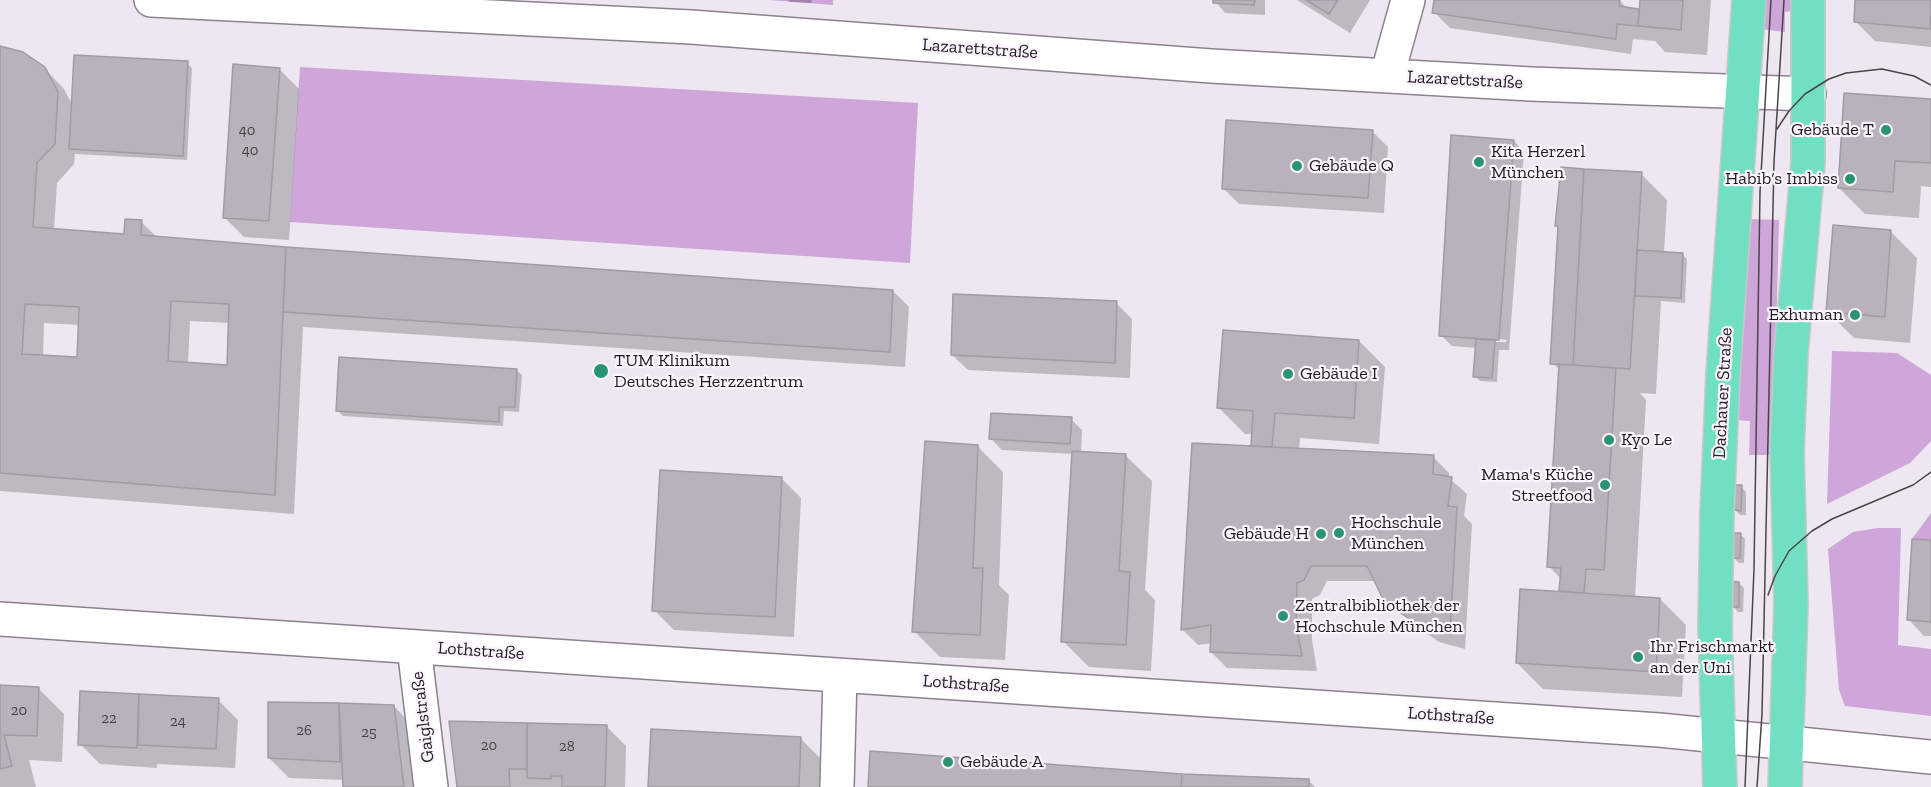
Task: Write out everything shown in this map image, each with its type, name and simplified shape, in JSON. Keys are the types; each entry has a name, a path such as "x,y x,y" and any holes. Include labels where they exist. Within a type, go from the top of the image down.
{"main road":[{"name":"Dachauer Straße","path":"1720,787 1715,629 1717,513 1749,0"},
{"path":"1785,787 1791,615 1788,440 1791,353 1808,163 1808,0"}],"street":[{"name":"Lazarettstraße","path":"151,0 691,27 1210,66 1809,94"},
{"path":"1387,76 1408,0"},
{"name":"Lothstraße","path":"0,619 1719,736 1931,757"},
{"name":"Gaiglstraße","path":"414,647 431,787"},
{"path":"837,787 840,676"}],"shaded area":[{"path":"769,0 833,0 833,5"},
{"path":"1763,0 1791,0 1792,11 1785,12 1785,32 1761,29"},
{"path":"300,67 918,103 910,263 290,222"},
{"path":"1749,219 1779,220 1773,455 1749,455 1750,421 1735,420"},
{"path":"1832,351 1897,353 1931,375 1931,441 1910,463 1827,504"},
{"path":"1931,513 1931,540 1912,539"},
{"path":"1878,528 1901,528 1898,645 1931,649 1931,716 1845,706 1839,690 1828,549 1853,532"}],"building":[{"path":"1213,0 1255,0 1254,5 1213,3"},
{"path":"1306,0 1338,0 1329,14"},
{"path":"1434,0 1620,0 1619,6 1639,9 1638,26 1617,24 1616,39 1432,13"},
{"path":"1640,0 1683,0 1681,30 1638,26"},
{"path":"1855,0 1931,0 1930,29 1854,22"},
{"path":"0,46 23,52 45,67 58,92 55,144 37,163 33,227 124,234 125,219 142,220 141,235 286,247 275,495 0,473","holes":["171,301 229,304 227,365 168,361","25,304 79,307 77,357 22,354"]},
{"path":"74,55 188,61 183,156 69,149"},
{"path":"233,64 280,68 269,221 223,218"},
{"name":"Gebäude T","path":"1844,93 1931,99 1931,163 1895,161 1893,192 1838,188"},
{"name":"Gebäude Q","path":"1226,120 1373,130 1368,198 1222,189"},
{"path":"1451,135 1514,140 1499,340 1439,336"},
{"path":"1561,167 1584,169 1573,365 1550,364 1558,226 1555,226"},
{"path":"1584,169 1642,172 1630,369 1573,365"},
{"path":"1833,225 1891,230 1885,317 1826,312"},
{"path":"286,247 893,290 890,352 283,312"},
{"path":"1637,250 1683,253 1681,298 1635,296"},
{"path":"953,294 1117,301 1115,363 951,355"},
{"name":"Gebäude I","path":"1223,330 1359,340 1354,418 1275,413 1272,447 1251,446 1253,411 1217,408"},
{"path":"1476,339 1495,340 1492,378 1473,377"},
{"path":"339,357 517,369 515,407 499,407 499,422 336,411"},
{"path":"1559,364 1616,368 1604,570 1586,569 1584,593 1559,591 1561,568 1547,567"},
{"path":"991,413 1072,417 1070,444 989,439"},
{"path":"925,441 978,445 973,568 983,568 980,635 912,632"},
{"name":"Gebäude H","path":"1192,443 1434,455 1433,474 1452,477 1448,506 1457,507 1450,634 1421,627 1398,611 1382,597 1367,566 1311,566 1304,580 1297,583 1296,623 1302,656 1210,652 1211,625 1181,630"},
{"path":"1072,451 1126,454 1119,571 1130,572 1126,645 1061,642"},
{"path":"660,470 782,477 775,617 652,611"},
{"path":"1735,485 1742,485 1741,511 1734,510"},
{"path":"1734,533 1741,533 1740,558 1733,558"},
{"path":"1912,539 1931,540 1931,622 1907,620"},
{"path":"1732,581 1739,582 1739,607 1731,607"},
{"path":"1520,589 1660,598 1656,672 1516,663"},
{"path":"0,685 39,687 37,736 4,735 12,766 0,769"},
{"path":"80,691 139,694 137,748 78,745"},
{"path":"139,694 219,698 216,749 138,745"},
{"path":"268,702 339,703 340,762 268,758"},
{"path":"339,703 394,705 404,787 343,787"},
{"path":"449,721 527,723 527,769 509,769 510,787 457,787"},
{"path":"527,723 607,725 605,787 562,787 562,776 551,776 551,779 527,778"},
{"path":"651,729 801,737 799,787 648,787"},
{"name":"Gebäude A","path":"870,751 1182,774 1181,787 868,787"},
{"path":"1182,774 1309,779 1309,787 1181,787"}],"tram line":[{"path":"1745,787 1754,569 1760,192 1771,0"},
{"path":"1757,787 1762,714 1774,162 1784,0"},
{"path":"1777,129 1789,111 1805,94 1829,79 1846,73 1882,69 1914,76 1931,85"},
{"path":"1768,595 1775,576 1789,551 1812,531 1832,519 1913,485 1931,472"}],"place":[{"name":"Gebäude T","path":"1886,130"},
{"name":"Kita Herzerl München","path":"1479,162"},
{"name":"Gebäude Q","path":"1297,166"},
{"name":"Habib‘s Imbiss","path":"1850,179"},
{"name":"Exhuman","path":"1855,315"},
{"name":"TUM Klinikum Deutsches Herzzentrum","path":"601,371"},
{"name":"Gebäude I","path":"1288,374"},
{"name":"Kyo Le","path":"1609,440"},
{"name":"Mama's Küche Streetfood","path":"1605,485"},
{"name":"Hochschule München","path":"1339,533"},
{"name":"Gebäude H","path":"1321,534"},
{"name":"Zentralbibliothek der Hochschule München","path":"1283,616"},
{"name":"Ihr Frischmarkt an der Uni","path":"1638,657"},
{"name":"Gebäude A","path":"948,762"}]}
